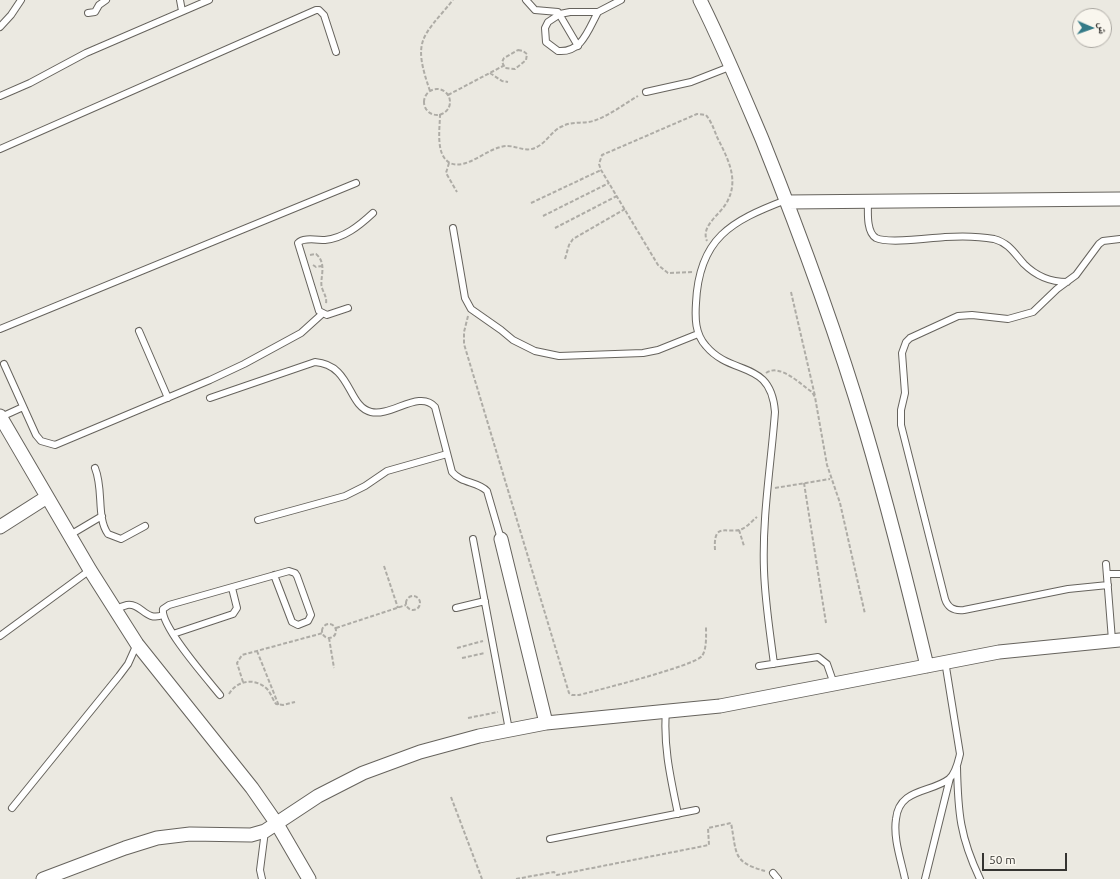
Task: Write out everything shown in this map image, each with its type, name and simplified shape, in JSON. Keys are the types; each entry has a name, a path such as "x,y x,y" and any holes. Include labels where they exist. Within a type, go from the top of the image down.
{"street":[{"path":"700,0 732,66 787,201 827,312 865,428 898,546 927,666"},
{"path":"787,201 1120,199"},
{"path":"0,417 114,610 137,644 252,788 277,824 309,879"},
{"path":"0,527 47,497"},
{"path":"501,539 546,723"},
{"path":"44,879 125,848 157,838 190,834 251,835 265,831 318,796 363,773 442,746 509,730 546,723 720,706 927,666 945,661 1041,647 1116,640"}],"lane":[{"path":"0,26 11,15 21,0"},
{"path":"88,13 95,12 99,5 106,0"},
{"path":"180,0 182,11"},
{"path":"0,96 30,83 86,53 209,0"},
{"path":"526,0 535,10 555,10 560,14 578,46"},
{"path":"598,12 578,46 572,50 558,51 546,42 545,35 548,22 560,14 570,12 598,12 621,0"},
{"path":"0,149 316,10 319,10 324,15 336,52"},
{"path":"646,92 691,82 732,66"},
{"path":"0,329 356,183"},
{"path":"774,664 764,582 766,489 776,412 774,397 767,384 757,374 725,361 714,354 705,345 698,334 696,308 701,272 711,249 720,236 732,224 747,216 787,201"},
{"path":"868,201 871,232 874,237 879,240 948,237 993,239 1007,244 1031,270 1049,280 1067,282"},
{"path":"322,314 317,307 297,246 300,241 337,237 356,228 373,212"},
{"path":"453,228 465,298 471,309 523,346 547,354 559,356 643,353 658,350 698,334"},
{"path":"1108,585 1068,589 964,610 954,610 950,608 945,599 901,425 901,410 905,393 902,353 906,342 958,316 972,315 1008,319 1025,315 1040,307 1082,268 1099,244 1104,241 1120,239"},
{"path":"1049,280 1053,294"},
{"path":"4,364 36,435 41,441 55,445 217,377 289,340 312,324 322,314 331,314 348,308"},
{"path":"138,331 168,398"},
{"path":"210,398 306,364 324,362 339,372 363,408 370,412 378,413 421,400 432,403 435,407 452,472 457,478 481,485 487,491 501,539"},
{"path":"0,417 23,407"},
{"path":"258,520 344,496 365,486 387,471 447,454"},
{"path":"95,468 100,484 104,528 114,538 121,539 128,537 145,526"},
{"path":"70,535 102,516"},
{"path":"473,539 509,730"},
{"path":"1106,564 1116,640"},
{"path":"0,636 90,570"},
{"path":"220,695 173,634 162,612 165,606 232,588 274,575 289,571 295,573 311,615 308,621 298,625 292,622 274,575"},
{"path":"1107,574 1120,574"},
{"path":"173,634 233,614 237,608 232,588"},
{"path":"456,608 485,601"},
{"path":"114,610 127,605 132,606 149,616 159,617 164,615"},
{"path":"12,808 119,676 128,664 137,644"},
{"path":"759,666 818,657 827,664 834,684"},
{"path":"945,661 959,741 960,754 957,767 960,818 963,836 980,879"},
{"path":"666,711 666,754 678,814"},
{"path":"925,879 950,778 957,767"},
{"path":"905,879 896,831 896,817 901,804 911,794 939,785 950,778"},
{"path":"550,839 696,810"},
{"path":"262,879 260,870 265,831"},
{"path":"773,873 778,879"}],"path":[{"path":"430,91 420,57 422,43 427,30 453,0"},
{"path":"521,50 527,54 526,60 515,69 508,70 503,66 504,58 510,53 521,50"},
{"path":"448,95 503,66"},
{"path":"490,73 502,81 508,82"},
{"path":"438,88 448,95 449,107 440,114 431,113 425,107 424,98 430,91 438,88"},
{"path":"440,114 440,148 443,157 450,162 458,164 466,162 498,147 507,146 530,150 538,147 563,125 600,118 646,92"},
{"path":"701,272 674,273 663,270 601,170 599,160 605,152 697,114 706,115 729,161 732,174 732,187 729,199 722,210 706,228 705,236 711,249"},
{"path":"450,162 447,166 446,173 457,192"},
{"path":"531,204 601,170"},
{"path":"543,216 609,182"},
{"path":"555,228 617,196"},
{"path":"566,259 569,245 573,239 625,209"},
{"path":"299,252 306,256 316,254 321,260 323,272 322,287 327,302 322,314"},
{"path":"791,292 815,397 827,465 840,504 865,614"},
{"path":"471,309 465,326 464,344 569,693 572,695 580,695 665,671 699,659 704,652 706,626"},
{"path":"761,378 772,370 780,370 812,392 815,397"},
{"path":"766,489 831,479"},
{"path":"804,483 826,623"},
{"path":"715,550 714,543 718,534 722,530 739,530 746,526 765,509"},
{"path":"739,530 744,546"},
{"path":"384,566 398,608"},
{"path":"411,596 419,599 420,605 416,610 410,610 406,605 406,599 411,596"},
{"path":"323,633 324,627 328,624 336,628 406,605"},
{"path":"329,638 336,634 336,628"},
{"path":"323,633 329,638 334,668"},
{"path":"243,682 237,667 237,660 242,655 323,633"},
{"path":"457,648 492,638"},
{"path":"257,651 279,706"},
{"path":"462,658 477,653 495,653"},
{"path":"220,695 227,695 233,687 243,682 253,682 261,684 267,689 276,704 279,706"},
{"path":"279,706 295,702"},
{"path":"468,718 505,710"},
{"path":"451,797 482,879"},
{"path":"516,879 554,872 557,875 709,844 708,828 731,823 737,855 742,862 751,867 773,873"}]}
